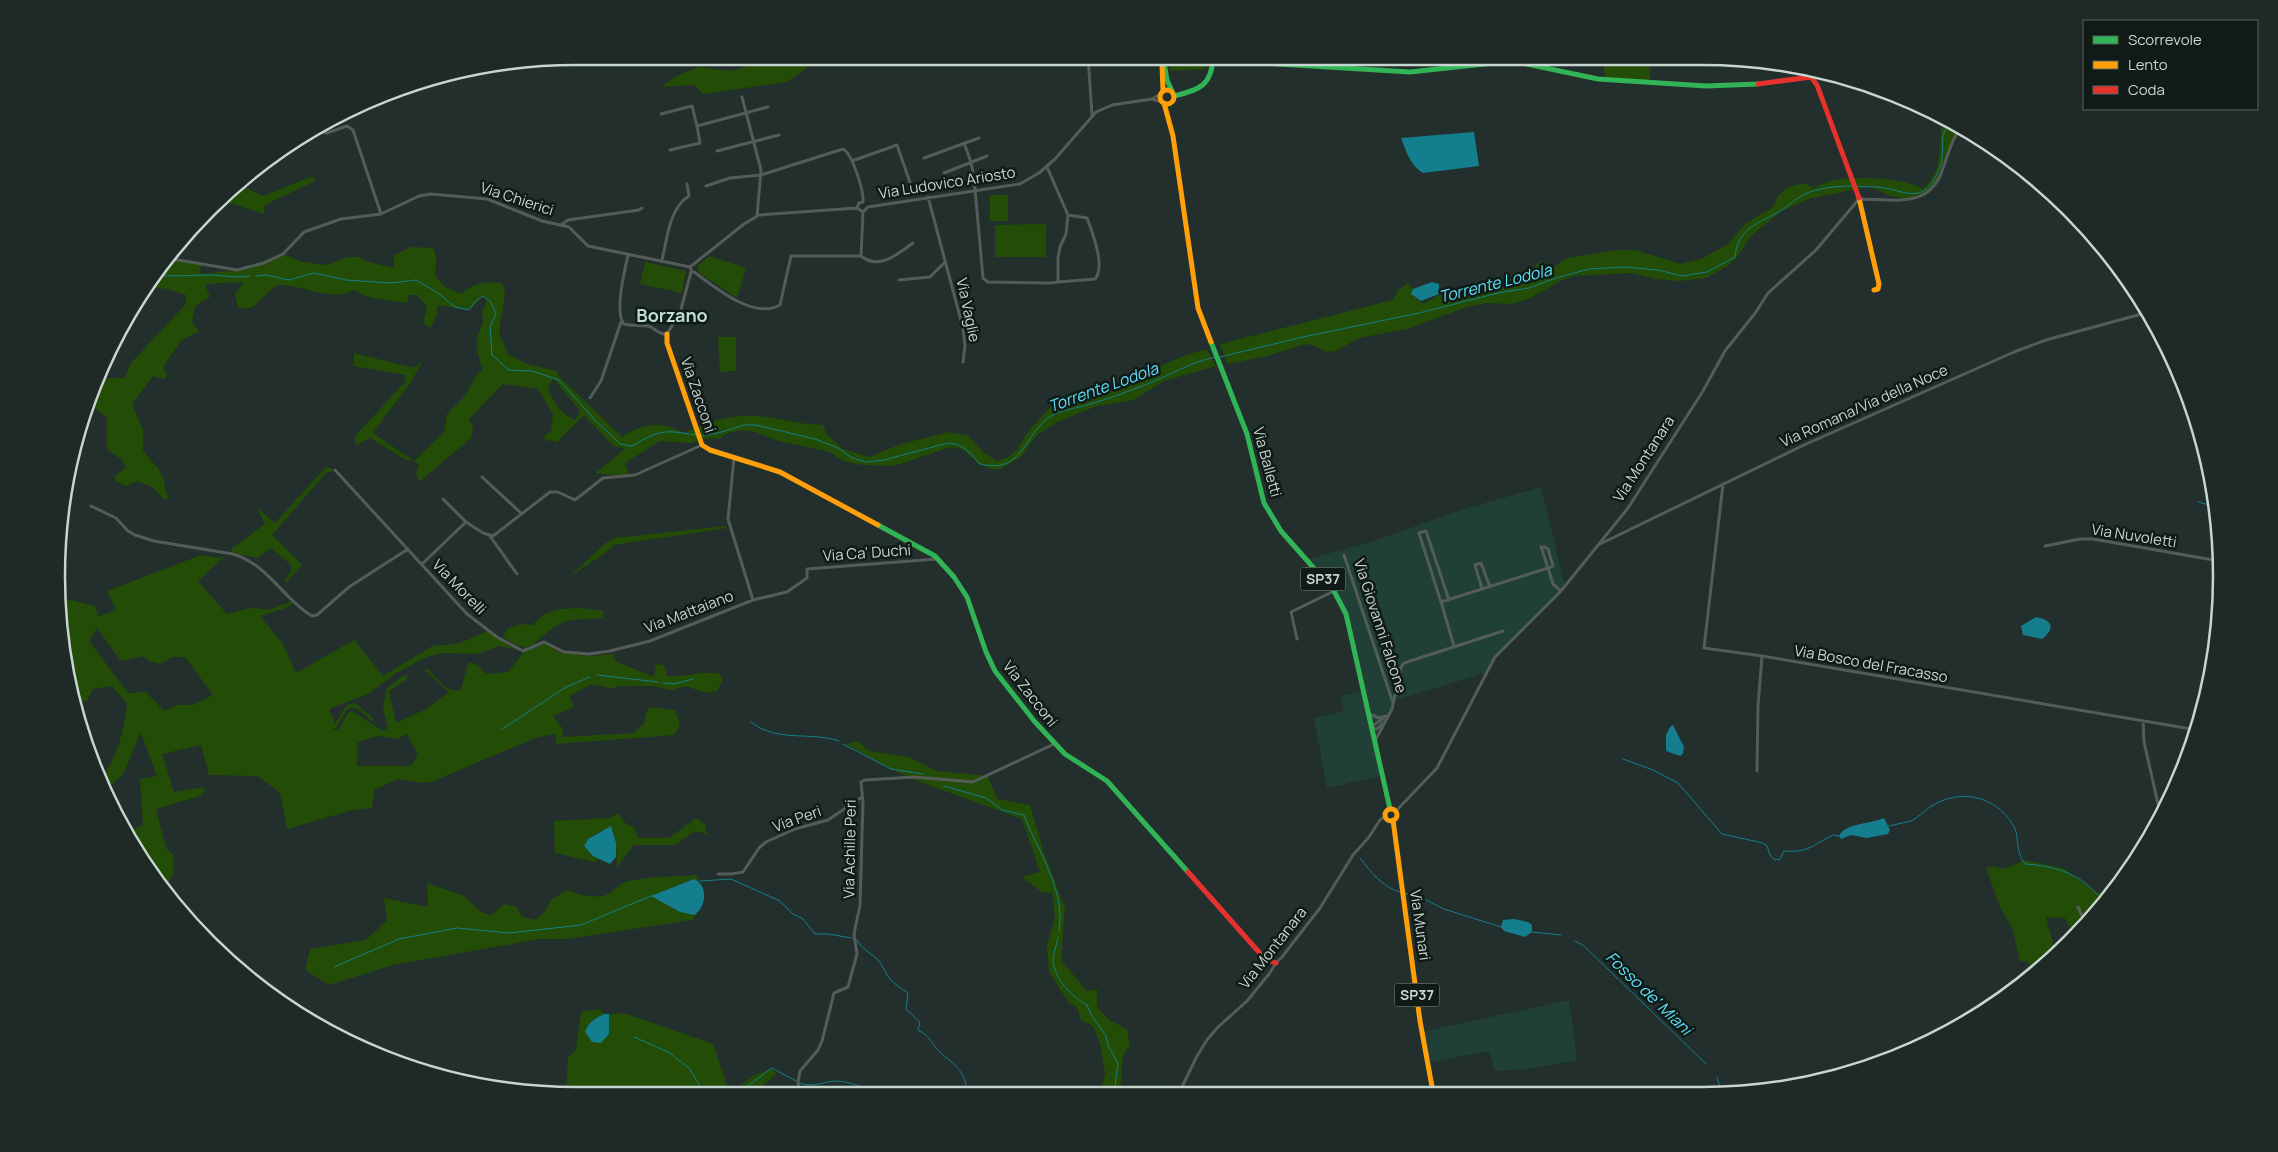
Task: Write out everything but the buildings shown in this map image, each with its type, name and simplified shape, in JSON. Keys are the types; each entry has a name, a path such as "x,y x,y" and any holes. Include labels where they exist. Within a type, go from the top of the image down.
{"street":[{"path":"1089,65 1092,115"},
{"name":"Via Balletti","path":"1163,65 1163,103 1172,130"},
{"path":"1164,65 1167,80 1173,93"},
{"path":"1162,92 1168,89 1173,93 1196,91 1205,85 1212,74 1213,65"},
{"path":"1312,65 1410,72 1475,65"},
{"path":"1531,65 1598,79 1706,86 1742,86 1804,77 1812,78 1858,199 1879,284 1878,289 1874,290"},
{"name":"Via Ludovico Ariosto","path":"868,207 1020,184 1047,167 1092,115 1112,105 1152,99 1162,92"},
{"name":"Via Balletti","path":"1173,93 1172,130 1194,293 1203,325 1247,434 1267,510 1281,532 1334,592 1348,618 1375,741 1393,810"},
{"path":"742,97 755,142 761,175 757,217"},
{"name":"Via Ludovico Ariosto","path":"1152,99 1163,103"},
{"path":"1163,103 1172,102"},
{"path":"661,114 692,106 700,143 670,150"},
{"path":"697,126 768,107"},
{"path":"323,132 347,126 353,130 381,214"},
{"path":"1858,199 1911,198 1926,195 1939,180 1957,133"},
{"path":"717,151 779,135"},
{"path":"924,158 979,138"},
{"path":"964,143 971,162 982,270 986,281 1050,284 1095,279 1098,274 1098,250 1087,218 1084,216 1068,215"},
{"path":"852,161 897,145 913,191 915,192"},
{"path":"706,186 730,178 761,175 843,149 850,154 863,202 868,207 863,212 861,256 866,260 886,261 913,243"},
{"path":"944,173 988,156"},
{"path":"1047,167 1068,215 1066,234 1060,247 1058,258 1058,282"},
{"path":"662,260 677,208 689,196 687,184"},
{"name":"Via Chierici","path":"175,260 237,270 283,254 304,232 341,219 381,214 419,196 430,194 454,194 487,199 542,221 562,225 573,230 588,246 662,260 692,269 743,305 751,307 772,308 780,305 789,258 793,254 861,256"},
{"name":"Via Vaglie","path":"928,197 944,262 950,276 964,338 963,362"},
{"name":"Via Montanara","path":"1393,810 1437,768 1495,658 1561,591 1628,508 1703,391 1725,351 1756,312 1768,293 1816,250 1858,199"},
{"path":"857,208 859,203 863,202"},
{"name":"Via Chierici","path":"562,225 568,220 642,208"},
{"path":"622,322 631,326 650,326 660,334 667,334 680,313 692,269 744,224 757,217 766,214 857,208 863,212"},
{"path":"590,398 601,381 622,322 621,296 628,255"},
{"name":"Via Vaglie","path":"899,280 930,277 936,273 944,262"},
{"name":"Via Romana/Via della Noce","path":"1597,545 1832,432 2030,345 2141,314"},
{"name":"Via Zacconi","path":"667,334 667,342 701,444 710,450 780,472 938,559 966,594 986,652 995,671 1054,744 1073,760 1107,781 1265,959 1276,963"},
{"path":"490,536 553,491 575,500 603,478 630,477 701,444"},
{"name":"Via Mattaiano","path":"522,651 544,642 564,652 589,654 610,651 650,641 753,600 728,518 734,457"},
{"name":"Via Morelli","path":"335,470 471,618 510,646 522,651"},
{"path":"482,477 522,514"},
{"name":"Via Bosco del Fracasso","path":"1723,484 1704,648 1762,656 2190,729"},
{"path":"443,499 466,522 490,536 517,574"},
{"path":"91,506 116,518 128,531 135,535 154,541 239,556 270,577 312,616 317,615 349,587 408,549"},
{"path":"422,564 466,522"},
{"path":"1448,600 1426,531 1418,533 1454,646"},
{"name":"Via Nuvoletti","path":"2045,546 2080,539 2093,539 2212,559"},
{"path":"1441,602 1548,568 1553,566 1548,550 1544,546 1541,547 1548,568 1553,584 1561,591"},
{"name":"Via Giovanni Falcone","path":"1344,555 1394,704"},
{"name":"Via Ca' Duchi","path":"753,600 787,592 807,578 807,569 938,559"},
{"path":"1482,589 1475,565 1481,564 1490,586"},
{"path":"1297,639 1291,612 1334,592"},
{"path":"1375,741 1394,704 1401,667 1404,663 1503,631"},
{"path":"1757,771 1758,706 1762,656"},
{"path":"1369,714 1379,718 1387,718"},
{"path":"1372,727 1380,727 1387,718"},
{"path":"2143,721 2144,742 2158,806"},
{"name":"Via Achille Peri","path":"799,1087 800,1071 818,1050 822,1041 833,995 836,990 847,988 850,984 857,952 854,938 860,898 861,782 865,780 936,777 973,782 1054,744"},
{"name":"Via Peri","path":"718,874 743,872 766,842 795,829 828,820 862,796"},
{"path":"1393,810 1386,812 1388,819 1393,820"},
{"name":"Via Munari","path":"1393,810 1397,817 1393,820 1432,1087"},
{"name":"Via Montanara","path":"1182,1087 1207,1040 1257,989 1320,908 1353,855 1370,837 1380,820 1386,816"},
{"path":"2078,907 2083,917"}],"shaded area":[{"path":"1541,487 1565,586 1494,658 1485,673 1396,700 1384,724 1373,740 1381,776 1327,788 1314,718 1344,711 1341,696 1362,691 1348,624 1331,591 1305,560 1374,541 1461,510"},
{"path":"1569,1000 1577,1060 1528,1069 1495,1071 1489,1051 1425,1063 1421,1032"}],"green space":[{"path":"752,65 811,65 787,82 703,94 694,85 661,87 675,77 698,67 731,71"},
{"path":"1169,65 1208,65 1204,69 1170,71"},
{"path":"1604,65 1650,65 1650,81 1605,77"},
{"path":"1942,125 1959,134 1947,153 1937,181 1930,192 1919,198 1903,198 1890,196 1876,189 1866,187 1809,199 1780,212 1751,236 1735,260 1706,278 1680,281 1656,279 1631,273 1574,276 1560,281 1531,298 1512,304 1487,303 1467,307 1407,329 1359,338 1336,351 1327,352 1306,344 1267,356 1227,364 1220,344 1393,300 1398,290 1408,283 1413,289 1412,295 1423,304 1447,291 1451,297 1498,279 1521,278 1541,261 1549,270 1567,258 1617,250 1636,250 1680,264 1701,259 1727,245 1745,224 1773,207 1778,196 1788,187 1804,183 1814,188 1837,180 1868,178 1900,181 1923,189 1930,182 1939,158"},
{"path":"313,176 315,181 265,205 264,214 228,202 245,187 263,196"},
{"path":"990,195 1008,195 1008,221 990,221"},
{"path":"1046,224 1046,257 995,257 995,225"},
{"path":"411,247 433,248 436,258 435,276 445,287 462,294 470,287 480,284 502,283 505,294 499,333 508,354 527,364 557,371 559,376 622,437 637,429 652,425 668,426 683,433 727,418 754,416 823,425 827,435 843,449 869,457 901,444 949,432 969,436 983,452 997,461 1007,458 1017,450 1027,433 1052,405 1084,399 1102,388 1110,390 1146,378 1163,365 1186,355 1207,349 1216,366 1164,381 1133,400 1097,406 1057,422 1036,436 1022,456 1001,469 991,469 979,464 964,450 951,447 894,466 862,465 843,461 830,452 779,441 755,432 741,430 725,434 720,439 710,438 690,443 660,441 625,463 630,477 595,473 625,449 613,446 584,415 557,442 545,440 544,436 551,431 553,414 538,389 503,384 469,419 473,427 471,438 419,482 416,473 419,465 414,461 444,432 447,414 465,396 478,373 483,371 477,351 477,337 483,322 482,312 487,299 483,296 469,310 437,305 437,314 430,328 423,323 427,307 417,295 409,295 407,303 371,298 353,290 345,294 335,294 283,285 274,288 251,308 238,308 235,294 244,282 205,284 210,297 195,306 192,322 199,331 181,341 163,367 167,376 164,379 153,376 132,404 143,430 143,451 162,474 169,497 165,500 152,487 137,481 126,486 117,482 114,477 126,467 122,460 107,449 107,418 94,407 105,378 125,378 130,364 186,304 186,295 154,287 176,259 205,265 199,269 201,274 237,270 283,254 302,262 327,265 348,257 359,257 369,262 394,268 394,255","holes":["553,378 580,411 575,420 565,414 553,399 548,389"]},
{"path":"709,256 746,268 737,298 698,272 698,266"},
{"path":"645,262 686,271 682,293 640,284"},
{"path":"718,337 736,337 736,371 720,372"},
{"path":"354,353 414,368 423,360 411,382 373,433 414,461 406,460 370,438 355,446 356,435 405,382 405,375 354,366"},
{"path":"326,467 335,470 326,473 272,535 302,565 285,584 285,580 292,569 289,563 271,548 257,558 233,553 231,549 265,524 257,508 275,523"},
{"path":"726,526 727,528 614,545 604,554 569,577 607,542 614,538"},
{"path":"201,555 218,558 226,555 198,581 227,614 251,608 269,610 292,601 294,603 283,609 260,616 283,644 296,673 354,640 383,676 432,646 455,644 487,631 514,649 499,646 478,654 443,653 426,657 398,672 368,694 329,709 335,724 347,705 355,703 372,717 374,723 358,709 351,707 346,711 336,728 333,728 335,730 339,729 348,713 352,711 383,731 388,728 383,708 387,688 401,677 409,674 406,680 389,691 396,723 426,709 449,692 423,669 428,669 447,688 452,690 461,689 468,663 474,663 487,674 508,672 524,652 543,643 561,653 589,656 614,654 615,661 654,677 656,664 664,665 667,676 712,673 719,674 723,679 717,691 707,693 685,686 671,690 652,686 617,686 614,689 591,684 570,696 574,707 553,716 563,729 562,737 634,733 644,723 648,707 675,710 680,725 674,735 556,744 556,734 538,737 431,782 421,783 398,779 374,790 372,808 353,810 287,829 280,793 258,776 209,775 201,745 162,754 174,792 205,787 203,795 156,809 166,848 173,855 173,874 168,883 132,830 143,825 140,779 157,776 141,733 119,779 110,785 104,773 117,748 127,704 112,686 93,689 87,701 81,703 75,676 69,643 66,599 95,606 99,616 116,610 107,591","holes":["97,628 121,661 143,656 149,661 161,664 172,657 185,657 213,695 193,705 178,705 164,711 146,692 128,693 89,641","407,734 418,755 411,766 357,766 357,742 379,736 396,739"]},
{"path":"581,608 604,611 602,618 573,620 561,623 537,642 527,647 513,643 503,637 507,629 521,624 533,625 548,612"},
{"path":"858,741 869,751 909,757 937,771 988,776 997,799 1030,805 1044,853 1065,908 1061,960 1087,991 1097,989 1097,1007 1109,1020 1127,1029 1130,1045 1123,1055 1120,1087 1101,1087 1105,1073 1100,1044 1093,1026 1081,1020 1077,1007 1069,1003 1049,972 1047,945 1055,917 1052,892 1043,893 1022,877 1040,872 1022,819 920,782 891,769 846,744"},
{"path":"618,813 626,824 635,828 638,838 669,838 696,818 705,824 707,834 695,831 675,845 634,845 617,868 616,843 602,830 588,839 584,846 593,856 601,859 594,862 555,853 554,821 610,818"},
{"path":"2025,860 2063,868 2097,893 2102,893 2071,929 2065,918 2046,917 2054,946 2047,952 2041,954 2041,958 2031,966 2027,961 2020,961 2012,927 2001,909 1986,868 1991,866 2004,869"},
{"path":"696,875 700,881 694,879 652,896 680,912 694,915 699,912 692,920 567,939 540,939 393,965 329,985 305,970 310,949 366,940 387,920 384,898 428,907 427,883 464,896 481,912 491,915 504,904 517,907 522,917 535,920 546,910 551,900 567,890 586,896 601,896 609,894 622,884 637,879"},
{"path":"600,1009 604,1014 596,1018 609,1034 609,1014 624,1013 713,1044 728,1087 566,1087 568,1057 576,1050 581,1012"},
{"path":"772,1068 776,1074 761,1087 739,1087 753,1076"}],"water":[{"path":"1474,132 1479,166 1423,173 1412,162 1401,138"},
{"path":"1432,282 1439,284 1439,294 1421,301 1411,294 1413,289"},
{"path":"2036,617 2048,622 2051,628 2042,639 2023,635 2021,626"},
{"path":"1673,725 1684,747 1683,754 1680,756 1666,751 1666,735"},
{"path":"1884,818 1890,830 1888,834 1867,838 1851,835 1841,839 1839,836 1852,826"},
{"path":"611,826 616,843 616,857 610,864 593,856 584,846 588,839"},
{"path":"694,879 702,886 704,897 701,907 694,915 680,912 651,896"},
{"path":"1514,919 1528,922 1532,925 1532,932 1525,937 1504,931 1501,927 1503,920"},
{"path":"604,1014 609,1014 609,1034 601,1043 592,1042 585,1032 586,1029 592,1021"}],"waterway":[{"name":"Torrente Lodola","path":"1856,186 1879,187 1911,193 1925,190 1931,185 1941,165 1943,135 1947,127"},
{"name":"Torrente Lodola","path":"1220,357 1303,337 1419,313 1498,293 1529,288 1589,269 1624,267 1658,270 1682,276 1707,272 1735,257 1739,240 1749,229 1803,195 1827,188 1852,186"},
{"name":"Torrente Lodola","path":"256,276 266,275 289,280 314,273 346,280 391,283 416,280 438,293 455,307 469,310 483,296 491,302 496,314 490,327 492,355 509,370 532,371 559,380 595,420 620,444 632,446 650,436 663,432 696,435"},
{"name":"Torrente Lodola","path":"163,275 250,276"},
{"name":"Torrente Lodola","path":"700,436 744,425 756,425 815,439 838,448 852,458 866,462 884,460 948,443 963,447 980,464 995,466 1015,458 1035,431 1053,415 1118,395 1197,362 1216,357"},
{"path":"2198,502 2208,505"},
{"path":"597,675 658,682"},
{"path":"501,730 566,687 590,677"},
{"path":"663,683 674,684 693,679"},
{"path":"751,722 761,728 783,735 828,738 839,741"},
{"path":"843,744 891,769 923,774"},
{"path":"1623,759 1653,770 1678,783 1722,834 1763,843 1767,846 1770,855 1775,860 1780,859 1784,851 1799,851 1810,848 1833,835 1839,836"},
{"path":"944,786 986,798 1002,810 1024,815 1055,886 1060,916 1059,931"},
{"path":"1889,826 1911,821 1941,801 1964,796 1986,801 1997,807 2013,825 2019,853 2025,864 2058,869 2077,877 2094,890 2099,897"},
{"name":"Fosso de' Miani","path":"1360,858 1382,883 1400,892"},
{"path":"700,881 731,879 780,901 793,914 803,919 815,934 852,938"},
{"name":"Fosso de' Miani","path":"1404,893 1420,897 1444,909 1501,927"},
{"path":"334,967 399,939 457,928 509,933 581,925 651,896"},
{"name":"Fosso de' Miani","path":"1532,932 1561,935"},
{"path":"1058,937 1053,961 1054,968 1065,987 1087,1005 1106,1036 1108,1045 1118,1063 1115,1087"},
{"path":"857,940 863,948 879,961 888,977 908,993 906,1009 920,1022 918,1030 929,1038 937,1049 959,1069 966,1087"},
{"name":"Fosso de' Miani","path":"1575,941 1584,946 1706,1064"},
{"path":"634,1037 668,1052 689,1068 701,1087"},
{"path":"746,1087 772,1068 796,1081"},
{"name":"Fosso de' Miani","path":"1717,1077 1720,1086"},
{"path":"800,1083 813,1085 840,1081 862,1087"}],"traffic: fast":[{"path":"1164,65 1167,80 1172,91"},
{"path":"1174,96 1203,85 1210,74 1212,65"},
{"path":"1295,65 1410,72 1475,65"},
{"path":"1531,65 1598,79 1706,86 1758,84"},
{"path":"1211,342 1247,434 1264,503 1281,531 1334,591 1346,614 1390,809"},
{"path":"878,525 935,556 954,577 967,597 986,652 995,671 1035,722 1065,754 1107,781 1188,872"}],"traffic: slow":[{"path":"1162,65 1163,90"},
{"path":"1164,90 1170,90 1174,97 1170,104 1164,104 1160,100 1160,94 1164,90"},
{"path":"1164,103 1173,136 1198,308 1211,342"},
{"path":"1859,198 1879,284 1878,289 1874,290"},
{"path":"667,334 667,343 702,445 710,450 780,472 878,525"},
{"path":"1391,809 1397,815 1391,821 1385,815 1391,809"},
{"path":"1393,820 1420,1021 1432,1087"}],"traffic: jam":[{"path":"1758,84 1811,77 1817,85 1859,198"},
{"path":"1188,872 1265,959 1276,963"}],"district":[{"name":"Borzano","path":"672,316"}]}
